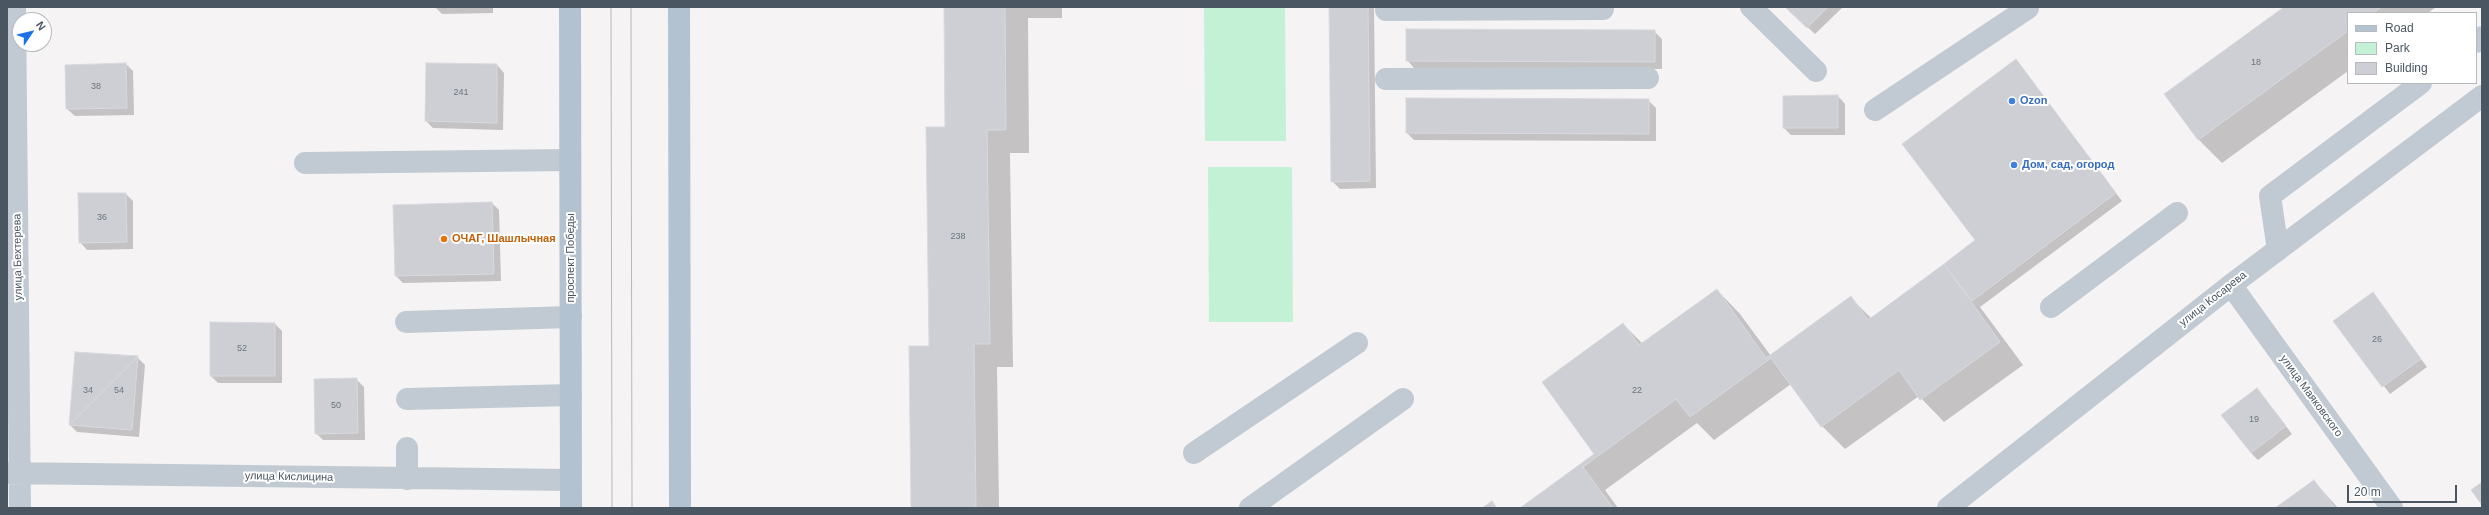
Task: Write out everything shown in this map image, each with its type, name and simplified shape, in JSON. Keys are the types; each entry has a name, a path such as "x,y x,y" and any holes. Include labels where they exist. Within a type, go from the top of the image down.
{"main road":[{"name":"проспект Победы","path":"570,7 572,395 571,508"},
{"path":"679,7 680,508"}],"street":[{"name":"улица Бехтерева","path":"15,7 14,473 20,508"},
{"path":"1751,7 1816,71"},
{"path":"1875,110 2028,8"},
{"path":"1386,10 1603,9"},
{"path":"1386,79 1648,78"},
{"path":"2278,250 2270,196 2420,84"},
{"name":"улица Косарева","path":"1948,508 2231,285 2482,96"},
{"path":"304,164 570,160"},
{"path":"2051,307 2177,213"},
{"name":"улица Маяковского","path":"2231,285 2392,508"},
{"path":"406,322 571,317"},
{"path":"1194,453 1357,343"},
{"path":"407,399 572,395"},
{"path":"1250,508 1403,399"},
{"path":"407,448 407,479"},
{"name":"улица Кислицина","path":"14,473 571,480"}],"green space":[{"path":"1204,7 1285,7 1286,141 1205,141"},
{"path":"1208,167 1292,167 1293,322 1209,322"}],"building":[{"path":"944,7 1005,7 1006,130 987,130 990,344 974,344 976,508 911,508 909,346 929,346 926,127 945,127"},
{"path":"1329,7 1368,7 1370,181 1331,182"},
{"path":"1785,7 1828,7 1807,28"},
{"path":"2284,7 2381,7 2374,12 2347,12 2347,32 2198,140 2164,94"},
{"path":"1406,29 1655,30 1655,62 1406,61"},
{"path":"2016,59 2116,193 1972,301 1944,264 1975,240 1902,144"},
{"path":"126,63 127,108 66,109 65,65"},
{"path":"426,63 497,64 497,123 425,121"},
{"path":"1838,95 1838,128 1783,128 1783,96"},
{"path":"1406,98 1649,99 1649,134 1406,133"},
{"path":"78,193 126,193 127,242 79,243"},
{"name":"ОЧАГ, Шашлычная","path":"492,202 494,274 395,276 393,205"},
{"path":"1944,264 2000,342 1920,400 1899,370 1821,427 1771,358 1690,417 1676,399 1583,467 1613,508 1520,508 1594,454 1542,382 1623,323 1639,345 1717,289 1766,358 1851,296 1868,320"},
{"path":"2373,292 2421,359 2382,387 2333,321"},
{"path":"210,322 275,323 275,376 210,376"},
{"path":"75,352 138,356 69,425"},
{"path":"138,356 132,430 69,425"},
{"path":"357,378 358,433 315,434 314,379"},
{"path":"2257,388 2286,426 2251,453 2221,415"},
{"path":"2314,480 2335,508 2275,508"},
{"path":"2482,482 2482,505 2471,490"},
{"path":"1492,501 1497,508 1482,508"}],"tram line":[{"path":"611,7 612,508"},
{"path":"631,7 632,508"}],"place":[{"name":"Ozon","path":"2012,101"},
{"name":"Дом, сад, огород","path":"2014,165"},
{"name":"ОЧАГ, Шашлычная","path":"444,239"}]}
